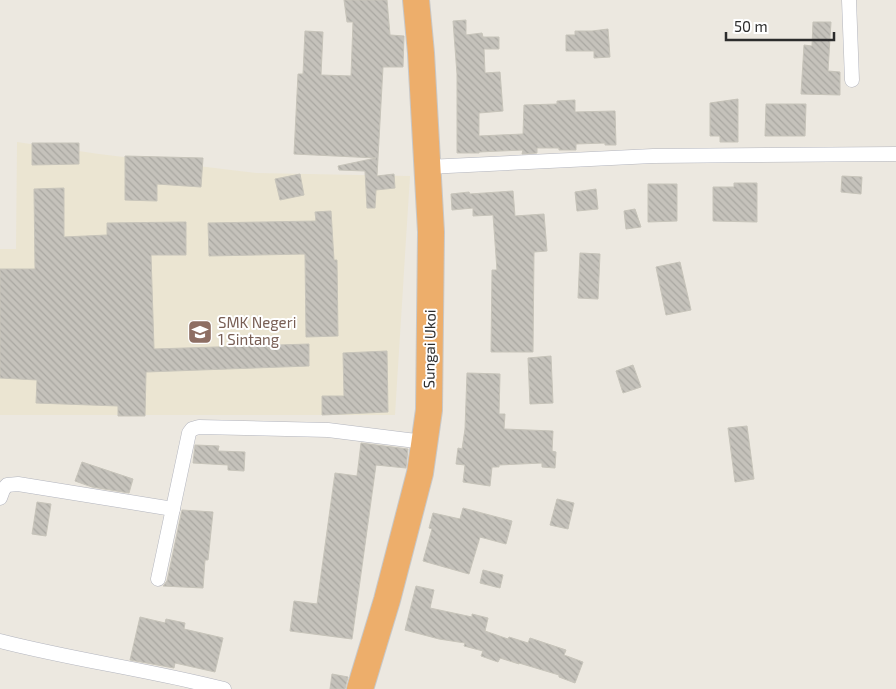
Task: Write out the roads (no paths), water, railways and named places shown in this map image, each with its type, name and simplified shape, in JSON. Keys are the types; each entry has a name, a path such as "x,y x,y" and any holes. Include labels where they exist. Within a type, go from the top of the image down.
{"highway":[{"name":"Sungai Ukoi","path":"360,689 387,600 420,473 429,410 431,232 421,53 416,0"}],"street":[{"path":"849,0 852,80"},
{"path":"427,167 654,156 896,154"},
{"path":"158,579 189,433 192,429 199,427 328,430 424,442"},
{"path":"0,498 7,485 18,484 172,509"},
{"path":"0,641 45,653 180,678 224,689"}],"place":[{"name":"SMK Negeri 1 Sintang","path":"200,332"}]}
